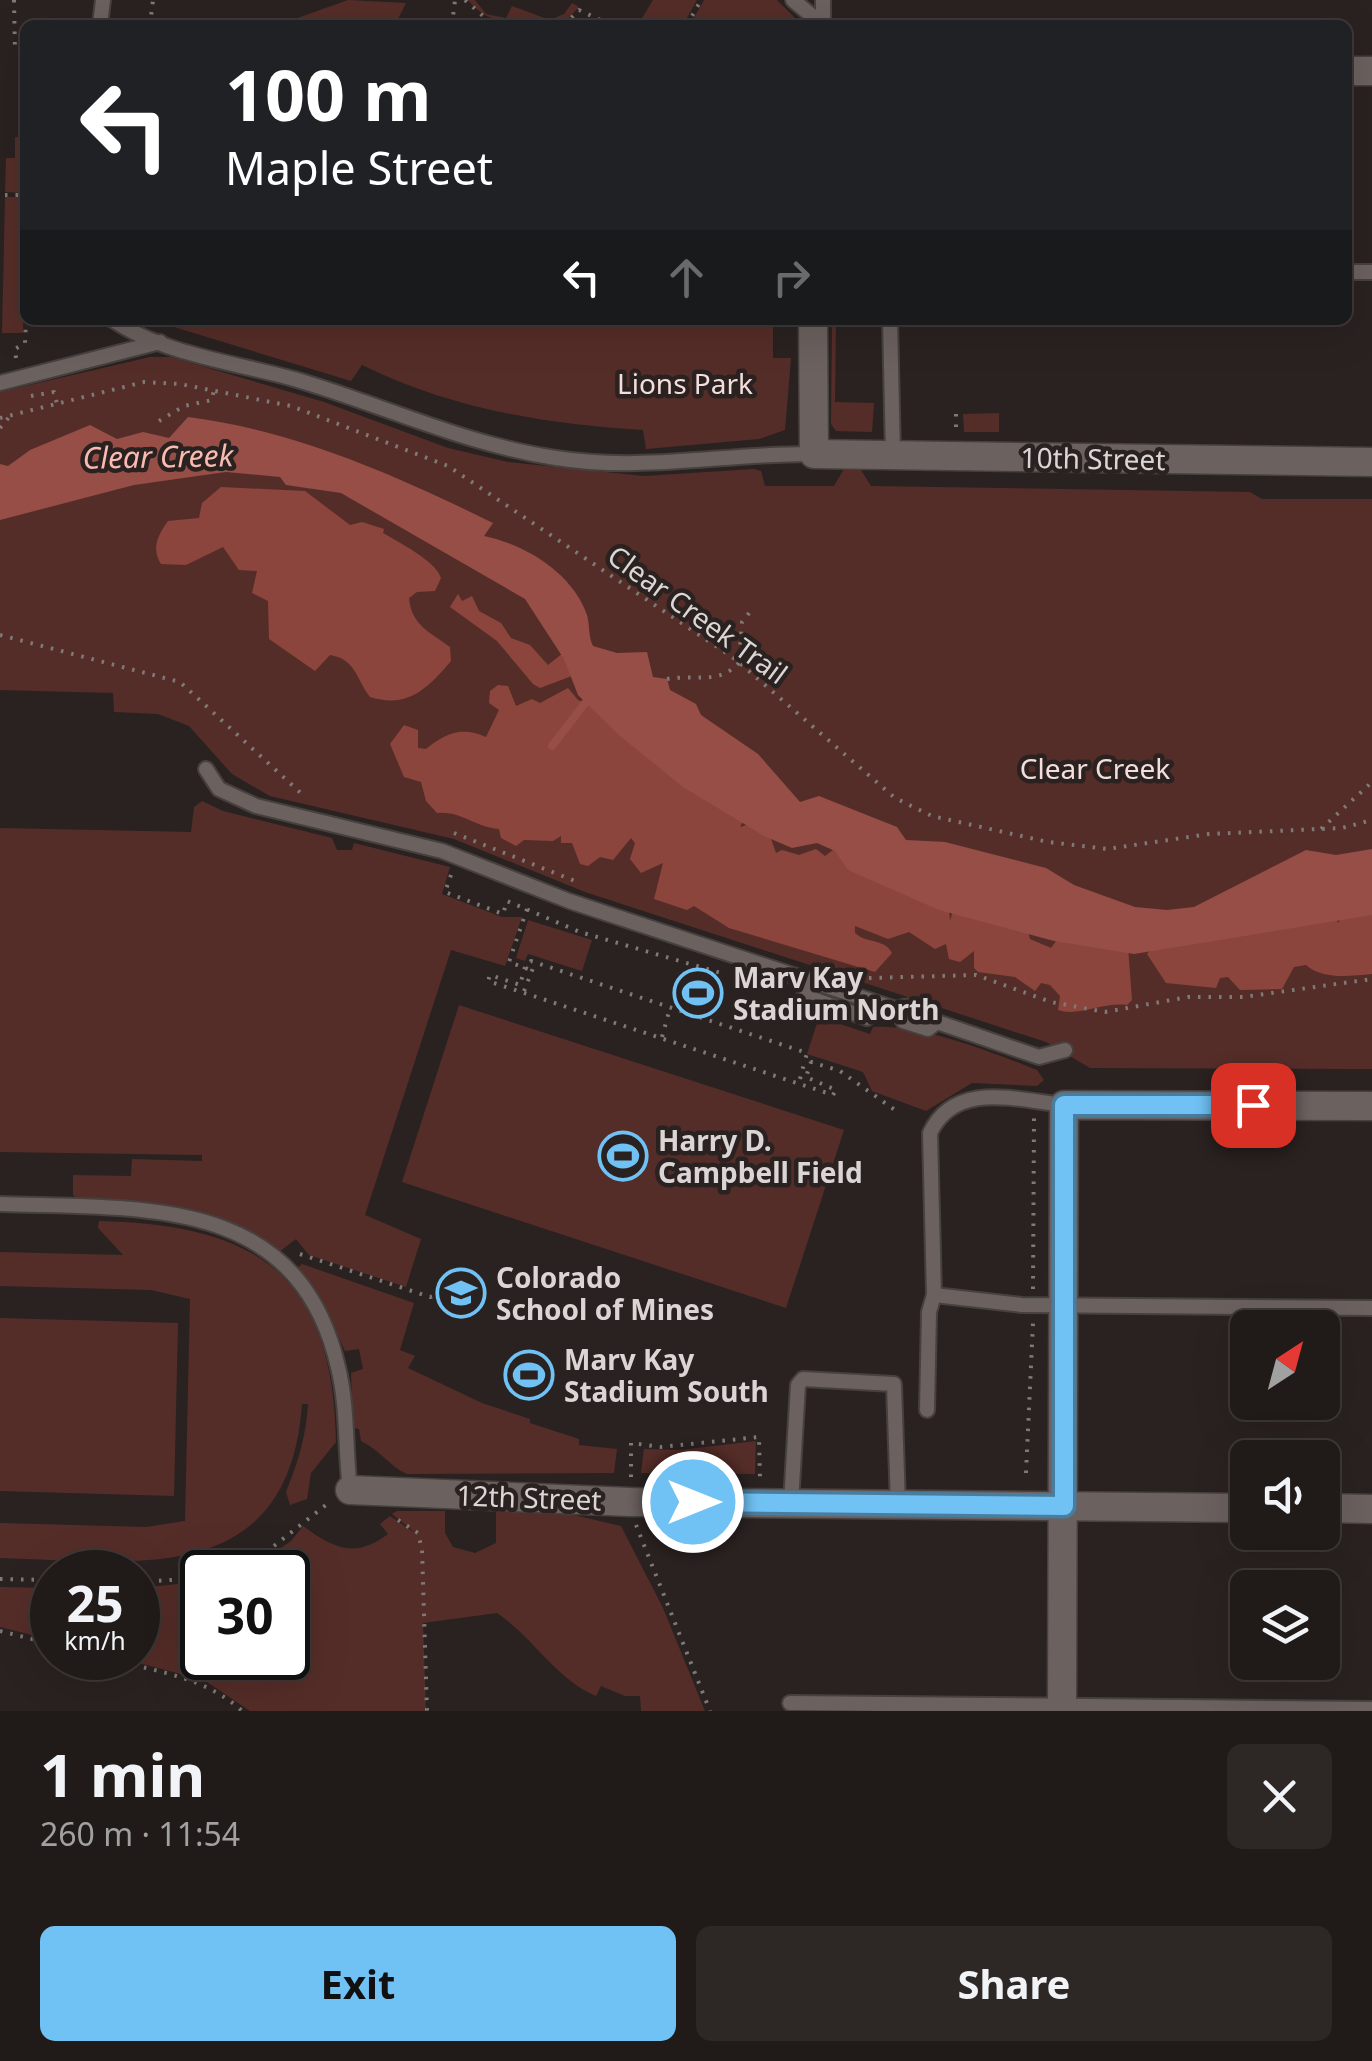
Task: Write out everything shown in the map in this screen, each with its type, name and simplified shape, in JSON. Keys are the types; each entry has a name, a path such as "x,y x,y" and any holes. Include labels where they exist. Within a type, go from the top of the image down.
{"street":[{"path":"813,325 814,454"},
{"name":"10th Street","path":"814,454 1372,462"},
{"path":"1062,1708 1064,1105 1372,1106"},
{"name":"12th Street","path":"350,1490 630,1502 1230,1508"},
{"path":"1340,1508 1372,1509"}],"lane":[{"path":"793,0 818,20"},
{"path":"125,325 161,342 330,390 450,436 559,459 609,463 814,454"},
{"path":"890,325 893,455"},
{"path":"0,383 161,342"},
{"path":"206,770 219,790 256,806 457,856 569,900 891,1008 903,1021 922,1028 936,1022 1039,1057 1065,1050"},
{"path":"927,1410 929,1312 934,1296 930,1133 938,1116 960,1099 995,1097 1064,1105"},
{"path":"0,1204 166,1209 249,1238 285,1266 303,1285 327,1328 339,1370 350,1490"},
{"path":"934,1296 1062,1306 1372,1308"},
{"path":"792,1503 798,1385 802,1379 894,1384 898,1504"},
{"path":"790,1703 1372,1710"}],"path":[{"path":"14,0 15,52"},
{"path":"464,0 487,20"},
{"path":"569,20 579,10 600,20"},
{"path":"5,195 20,195"},
{"path":"17,378 15,349 25,344 26,325"},
{"name":"Clear Creek Trail","path":"0,418 144,382 214,389 322,416 448,466 740,662 896,798 932,816 1048,842 1107,849 1209,834 1320,829 1372,820"},
{"path":"158,421 184,406 212,400 214,389"},
{"path":"956,414 956,434"},
{"path":"0,428 10,416"},
{"path":"667,679 716,679 740,662 742,622 750,612"},
{"path":"0,635 180,682 305,796"},
{"path":"1320,829 1372,782"},
{"path":"450,832 584,884"},
{"path":"457,856 445,892 503,914 507,901 580,932 731,975"},
{"path":"525,967 520,985 490,975 488,982 833,1095 836,1090 806,1078 807,1053 535,962 525,967 510,962 526,910"},
{"path":"524,992 535,962"},
{"path":"865,978 976,975 1051,1002 1105,1012 1188,997 1243,997 1372,979"},
{"path":"662,1036 670,1008"},
{"path":"799,1082 808,1061"},
{"path":"808,1061 840,1071 895,1110"},
{"path":"285,1266 298,1254 430,1297 442,1294 447,1281"},
{"path":"710,1711 640,1542 630,1502 631,1443 661,1447 760,1437 760,1479"},
{"path":"272,1550 315,1511 350,1490"},
{"path":"394,1518 418,1534 422,1550 427,1711"},
{"path":"0,1579 30,1580"},
{"path":"0,1631 30,1638"},
{"path":"160,1673 217,1690 242,1711"}],"green space":[{"path":"348,0 406,3 398,20 292,20"},
{"path":"468,0 475,0 486,14 506,18 512,6 550,20 496,20 477,9"},
{"path":"653,0 697,0 686,20 641,20"},
{"path":"704,0 777,0 797,20 693,20"},
{"path":"572,3 579,7 567,20 550,20 564,14"},
{"path":"15,137 20,138 20,193 5,192 6,158 15,158"},
{"path":"5,197 20,197 23,333 2,333"},
{"name":"Lions Park","path":"167,325 773,325 773,358 791,358 785,430 759,439 646,449 643,430 570,424 499,412 430,393 362,365 351,381"},
{"path":"832,325 836,325 835,402 874,403 872,432 836,431 831,424"},
{"name":"Clear Creek","path":"150,357 171,357 324,402 448,448 508,462 644,476 754,469 761,471 765,486 834,486 845,467 859,467 871,486 1250,492 1262,499 1372,499 1372,1069 1090,1068 1046,1042 585,892 454,839 270,796 232,774 189,726 158,714 114,712 113,693 0,690 0,392"},
{"path":"999,413 999,432 964,432 963,414"},
{"path":"202,801 223,811 332,838 337,850 352,850 354,843 450,867 442,894 502,917 522,917 505,966 451,950 365,1215 421,1239 406,1287 309,1255 296,1239 279,1252 255,1236 208,1215 162,1206 82,1202 73,1195 73,1175 131,1176 132,1159 202,1161 202,1155 0,1152 0,828 191,832 194,807"},
{"path":"528,920 592,940 582,971 528,954 525,961 516,958"},
{"name":"Harry D. Campbell Field","path":"459,1005 844,1130 786,1308 402,1182"},
{"path":"819,1017 870,1034 873,1027 892,1027 956,1041 1037,1070 1044,1080 1037,1086 972,1083 926,1111 872,1091 863,1072 807,1054"},
{"path":"99,1221 203,1234 243,1249 276,1270 302,1300 320,1338 331,1385 336,1442 311,1473 307,1499 290,1505 286,1492 301,1449 307,1416 308,1404 302,1404 291,1464 268,1507 237,1535 202,1550 180,1550 180,1555 160,1559 160,1550 30,1550 30,1559 0,1558 0,1523 146,1527 185,1521 190,1299 151,1290 0,1286 0,1252 123,1255 98,1228"},
{"path":"302,1264 414,1303 400,1350 415,1356 408,1368 482,1403 530,1419 530,1423 579,1439 579,1445 617,1449 614,1473 401,1471 361,1441 359,1429 353,1428 351,1373 363,1369 359,1349 345,1351 321,1298 297,1268"},
{"path":"0,1318 178,1323 174,1496 0,1491"},
{"path":"756,1441 755,1474 641,1473 644,1449 680,1450"},
{"path":"445,1511 445,1533 453,1547 475,1553 496,1543 496,1511 561,1512 621,1526 663,1608 705,1711 641,1711 640,1696 625,1696 601,1686 596,1696 557,1669 497,1613 423,1623 426,1711 250,1711 204,1680 310,1680 310,1550 278,1550 303,1526 336,1545 366,1546 388,1534 380,1524 390,1516 418,1535 392,1514"},
{"path":"180,1584 180,1674 160,1669 160,1586"},
{"path":"0,1587 30,1588 30,1634 0,1627"}],"shaded area":[{"path":"221,487 305,491 350,525 362,522 384,529 383,533 424,559 441,578 435,591 417,592 409,598 411,607 423,627 450,647 451,661 416,694 395,700 370,697 354,671 339,657 330,655 315,671 269,639 268,601 252,593 257,571 239,570 223,547 186,565 161,564 157,542 168,521 199,518 202,503"},
{"path":"458,594 462,601 472,596 479,611 501,623 511,638 530,645 548,665 563,653 572,676 540,688 533,684 497,641 450,607"},
{"path":"498,685 508,686 516,706 532,699 540,703 568,688 578,700 600,708 745,817 740,827 757,822 769,833 776,853 782,850 799,855 816,849 825,856 840,845 948,900 950,921 954,907 1025,920 1030,939 1051,948 1060,936 1128,947 1132,1000 1127,1005 1074,1012 1058,1010 1060,996 1050,985 1041,983 1035,991 1015,977 978,972 974,968 974,951 960,962 949,959 946,944 935,949 909,932 888,939 855,926 855,933 885,945 892,953 875,972 729,928 694,906 687,910 654,899 663,863 641,873 630,859 635,843 631,838 613,860 600,857 588,866 580,864 572,843 561,843 561,836 553,841 524,840 516,846 501,838 499,829 453,814 437,813 426,801 421,782 404,777 390,744 404,725 418,730 418,748 426,749 454,733 486,737 499,710 489,703 490,691"},
{"path":"1372,902 1372,974 1329,975 1306,965 1294,967 1282,989 1240,990 1228,977 1220,978 1216,988 1166,983 1147,954 1156,943 1335,916 1338,923 1343,914"}],"water":[{"name":"Clear Creek","path":"188,417 268,433 345,457 493,523 484,536 532,554 571,587 587,615 593,646 617,653 647,652 653,677 667,679 670,690 696,704 701,715 758,754 800,802 819,796 897,827 906,840 945,842 1046,868 1074,885 1135,907 1167,910 1194,907 1306,850 1336,855 1372,849 1372,915 1134,954 1054,941 939,910 848,870 835,851 817,843 792,848 764,836 683,787 620,736 578,695 564,659 525,599 341,493 286,485 280,477 226,472 134,485 0,520 0,464 8,466 30,450 90,425 117,439 143,432 169,438"}],"waterway":[{"path":"552,746 589,698"}],"place":[{"name":"Marv Kay Stadium North","path":"698,993"},
{"name":"Harry D. Campbell Field","path":"623,1156"},
{"name":"Colorado School of Mines","path":"461,1293"},
{"name":"Marv Kay Stadium South","path":"529,1375"}],"route":[{"path":"693,1502 1064,1506 1064,1105 1253,1105"}]}
